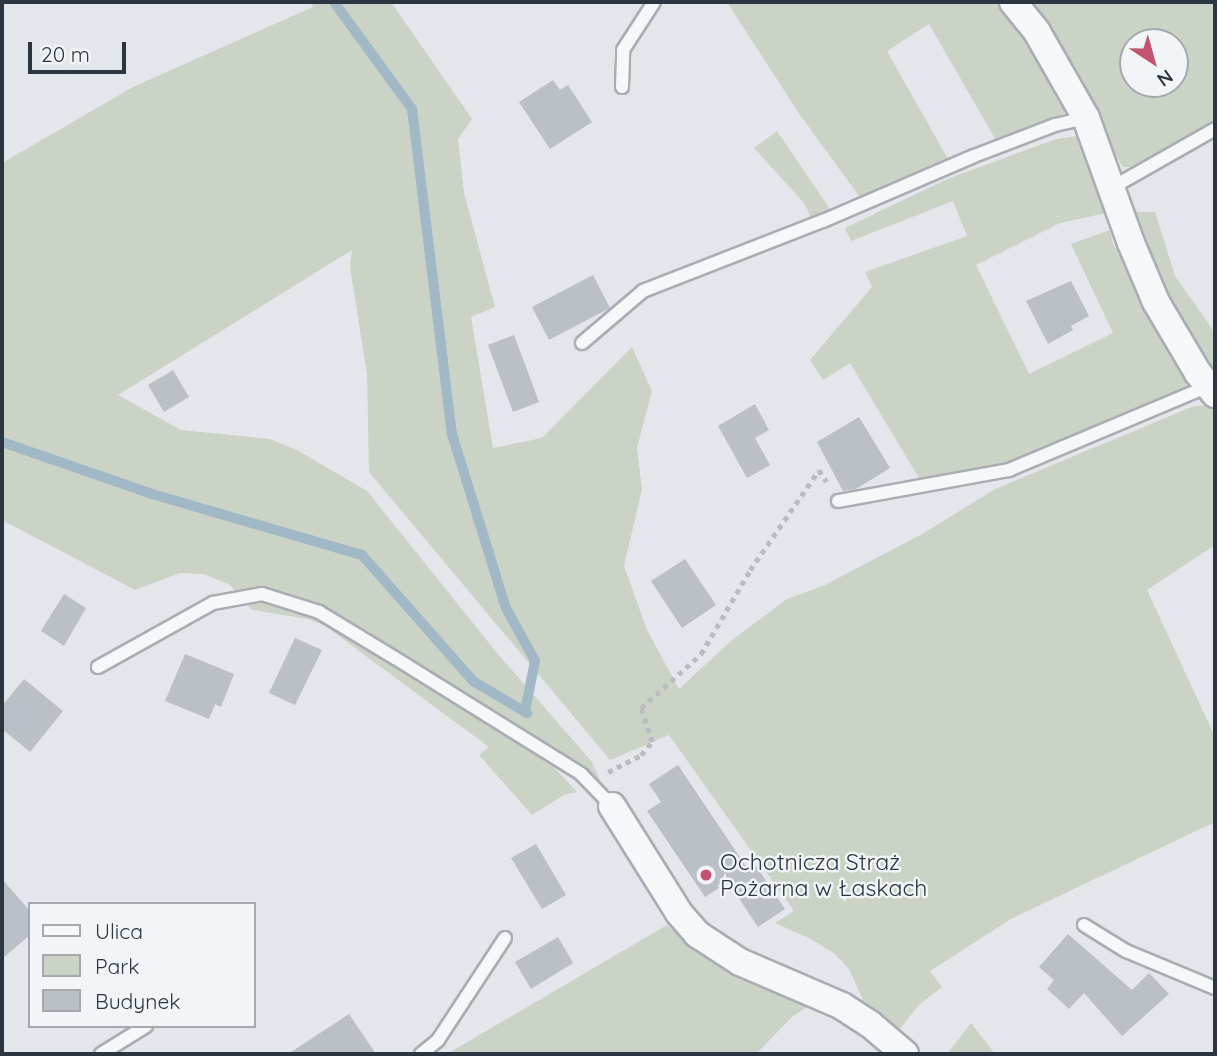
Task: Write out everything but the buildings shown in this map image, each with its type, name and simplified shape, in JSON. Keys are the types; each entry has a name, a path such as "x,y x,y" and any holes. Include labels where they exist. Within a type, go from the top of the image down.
{"street":[{"path":"1013,2 1037,32 1086,118 1131,243 1156,302 1212,390"},
{"path":"612,806 680,913 697,934 740,962 842,1006 870,1024 905,1054"}],"lane":[{"path":"622,87 622,50 654,2"},
{"path":"582,343 643,292 823,221 974,156 1055,125 1086,118"},
{"path":"1113,187 1215,129"},
{"path":"838,501 1009,470 1212,390"},
{"path":"98,667 213,603 262,594 318,612 384,651 581,774 612,806"},
{"path":"1084,925 1126,950 1215,988"},
{"path":"421,1054 438,1040 505,938"},
{"path":"101,1054 143,1028"}],"path":[{"path":"608,772 641,755 652,742 640,708 701,654 750,570 819,470 838,501"}],"green space":[{"path":"311,2 391,2 472,119 458,139 464,193 495,307 471,317 493,448 542,438 632,347 652,391 637,448 642,489 624,566 647,630 679,689 732,640 787,599 825,585 924,533 995,489 1194,406 1208,405 1215,410 1215,545 1147,590 1215,737 1215,822 1011,919 930,971 942,987 919,1005 898,1031 864,1002 849,969 835,954 811,939 775,923 794,911 669,735 610,760 369,472 367,374 350,267 352,250 118,395 181,430 270,439 297,450 367,491 497,653 592,762 601,783 544,745 544,757 577,792 564,795 532,815 479,755 489,747 324,625 308,619 252,610 229,584 203,574 180,573 135,590 2,520 2,163 133,87 313,7"},
{"path":"727,2 998,2 1041,57 1063,100 1064,113 1058,119 997,142 929,24 887,51 949,161 862,200 800,115"},
{"path":"1025,2 1215,2 1215,121 1131,167 1123,167"},
{"path":"777,131 832,212 813,221 804,203 754,148"},
{"path":"1077,136 1090,152 1099,175 1106,213 1060,223 976,265 1029,374 1113,333 1071,244 1110,230 1113,244 1173,348 1187,386 1178,393 1040,452 991,469 919,478 850,363 823,380 810,360 872,287 865,272 967,236 953,201 851,241 845,228 945,180 1056,139"},
{"path":"1132,212 1155,212 1175,276 1215,333 1215,377 1155,278"},
{"path":"667,925 700,953 758,984 811,1004 792,1017 756,1054 447,1054"},
{"path":"971,1023 995,1054 947,1054"}],"waterway":[{"path":"334,2 412,109 452,434 506,608 535,661 525,711"},
{"path":"2,442 152,494 362,555 473,681 527,713"}],"place":[{"name":"Ochotnicza Straż Pożarna w Łaskach","path":"706,875"}]}
